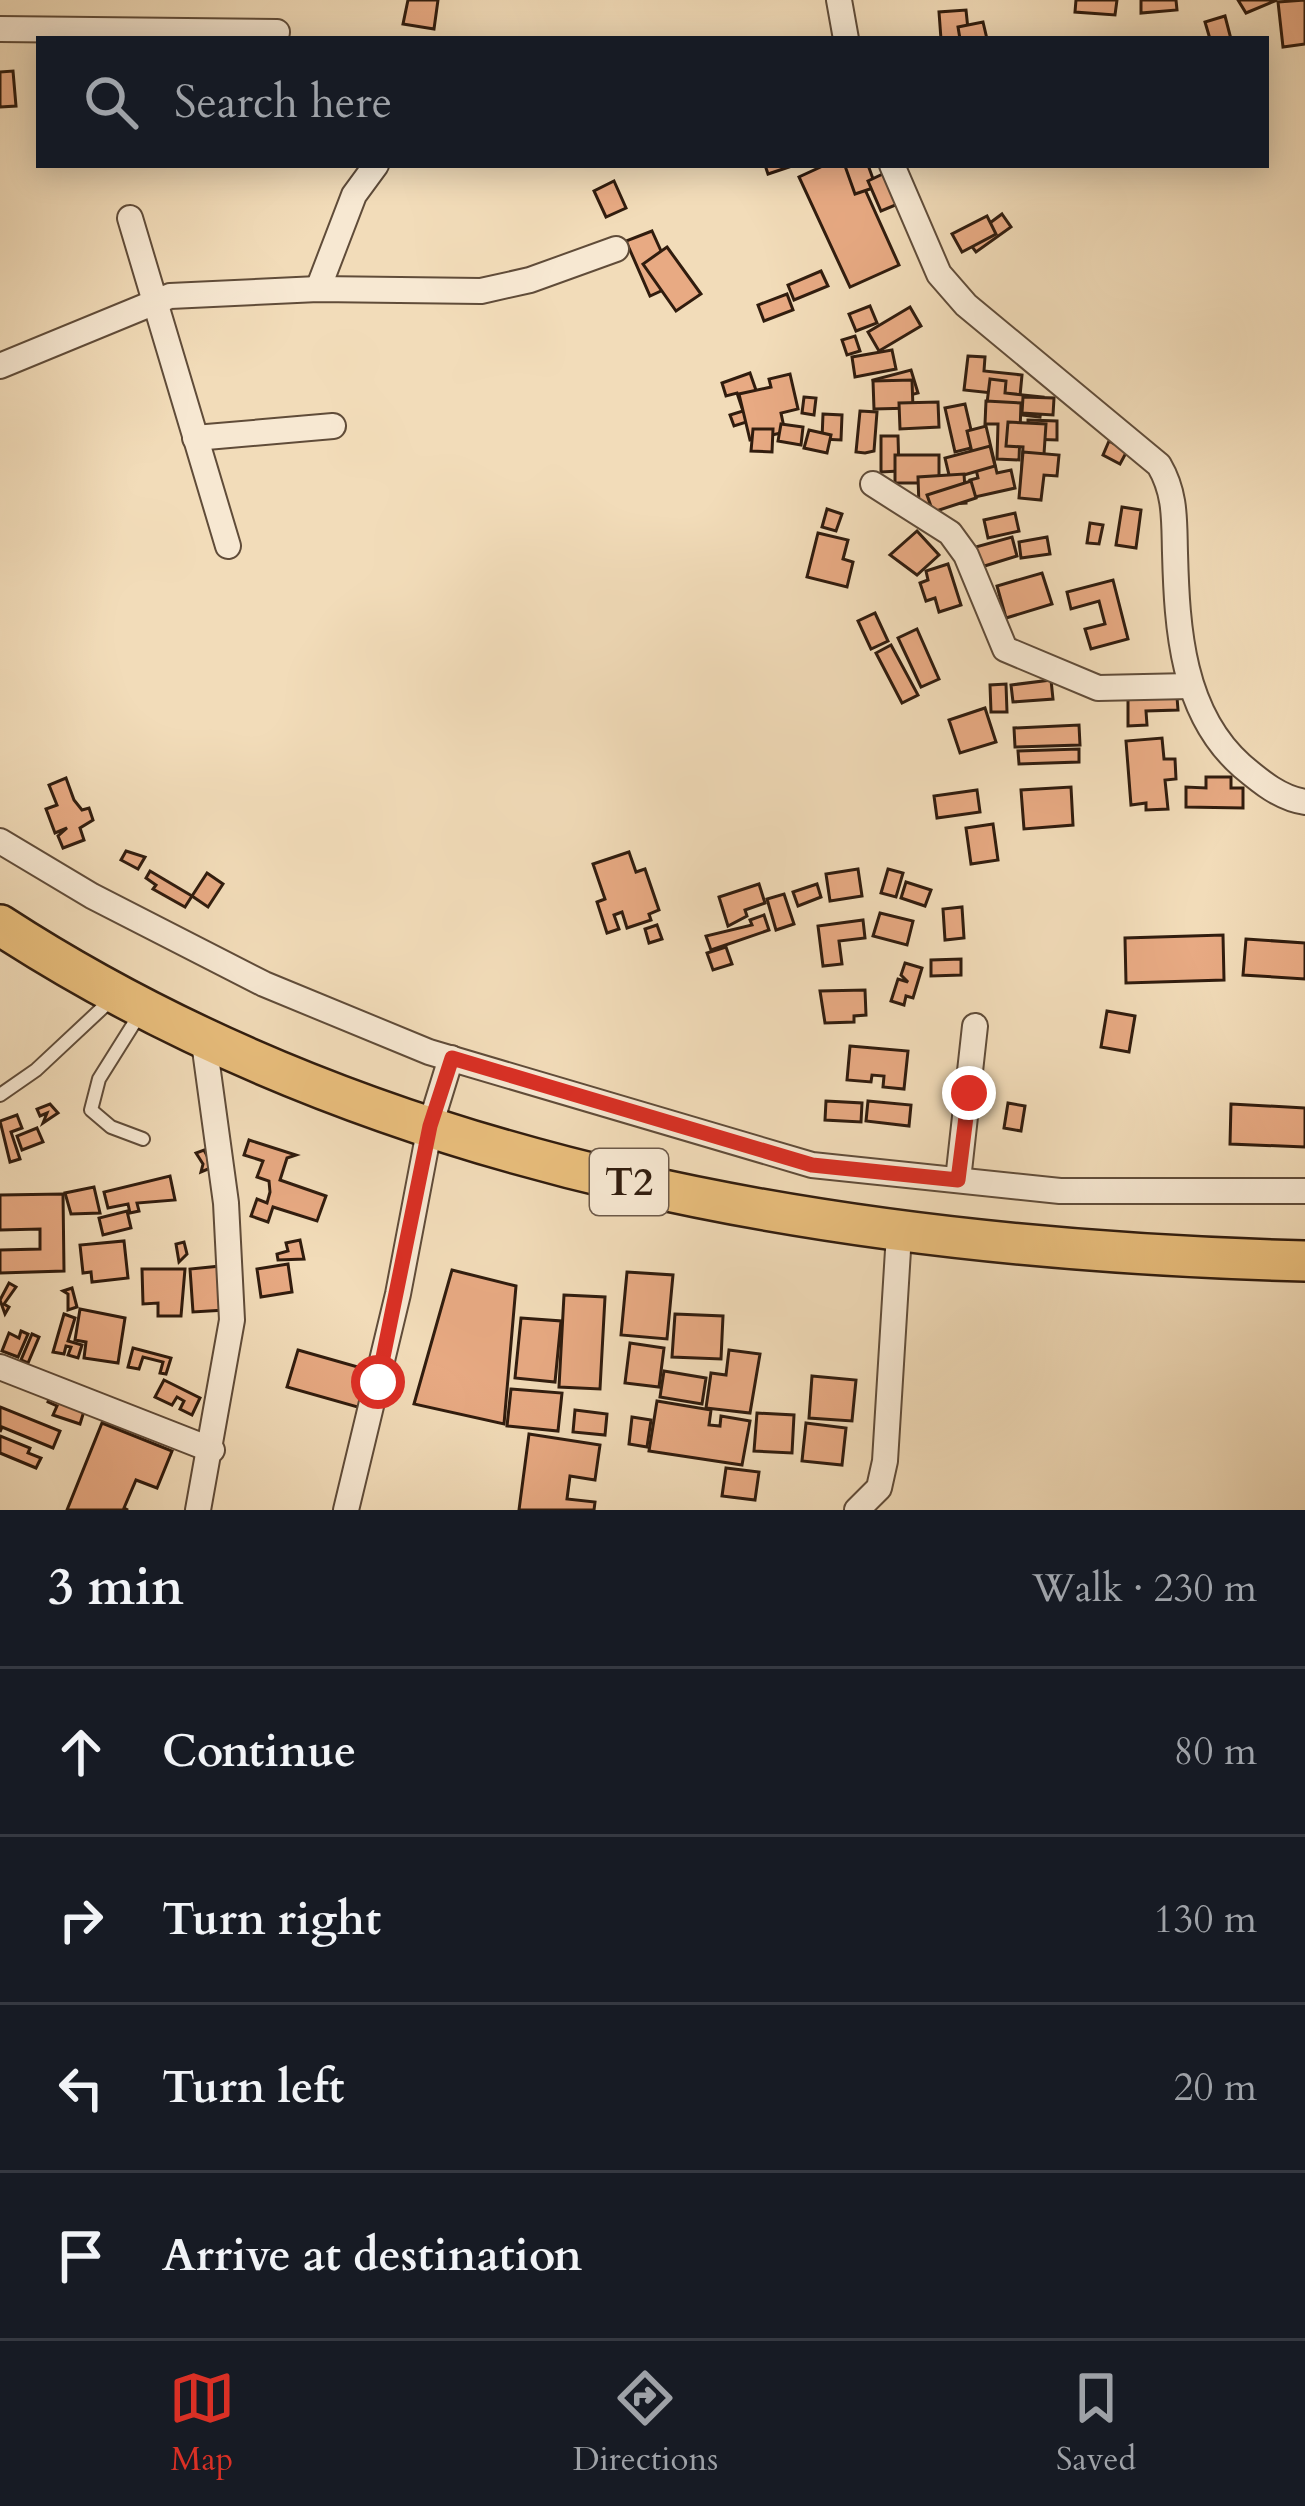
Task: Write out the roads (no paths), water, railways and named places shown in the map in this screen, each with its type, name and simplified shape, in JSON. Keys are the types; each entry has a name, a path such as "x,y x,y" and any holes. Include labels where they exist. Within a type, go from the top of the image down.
{"highway":[{"name":"T2","path":"0,925 202,1035 430,1126 622,1180 899,1234 1058,1252 1305,1262"}],"street":[{"path":"839,0 845,36"},
{"path":"0,28 277,32"},
{"path":"318,289 354,195 374,168"},
{"path":"893,168 939,274 966,305 1139,445 1165,476 1173,501 1190,686 1204,721 1224,749 1278,794 1305,802"},
{"path":"130,218 158,299 228,546"},
{"path":"0,366 158,299 318,289 481,291 530,280 616,248"},
{"path":"195,437 333,426"},
{"path":"873,484 950,533 966,555 1005,649 1099,688 1190,686"},
{"path":"0,841 92,896 264,984 452,1058 812,1165 1060,1191 1305,1191"},
{"path":"958,1180 975,1027"},
{"path":"198,1510 229,1351 232,1274 202,1035"},
{"path":"346,1510 398,1294 430,1126 452,1058"},
{"path":"857,1510 879,1488 886,1461 899,1234"},
{"path":"0,1367 212,1450"}],"lane":[{"path":"0,1095 132,999"},
{"path":"132,999 91,1110 111,1127 143,1139"}]}
